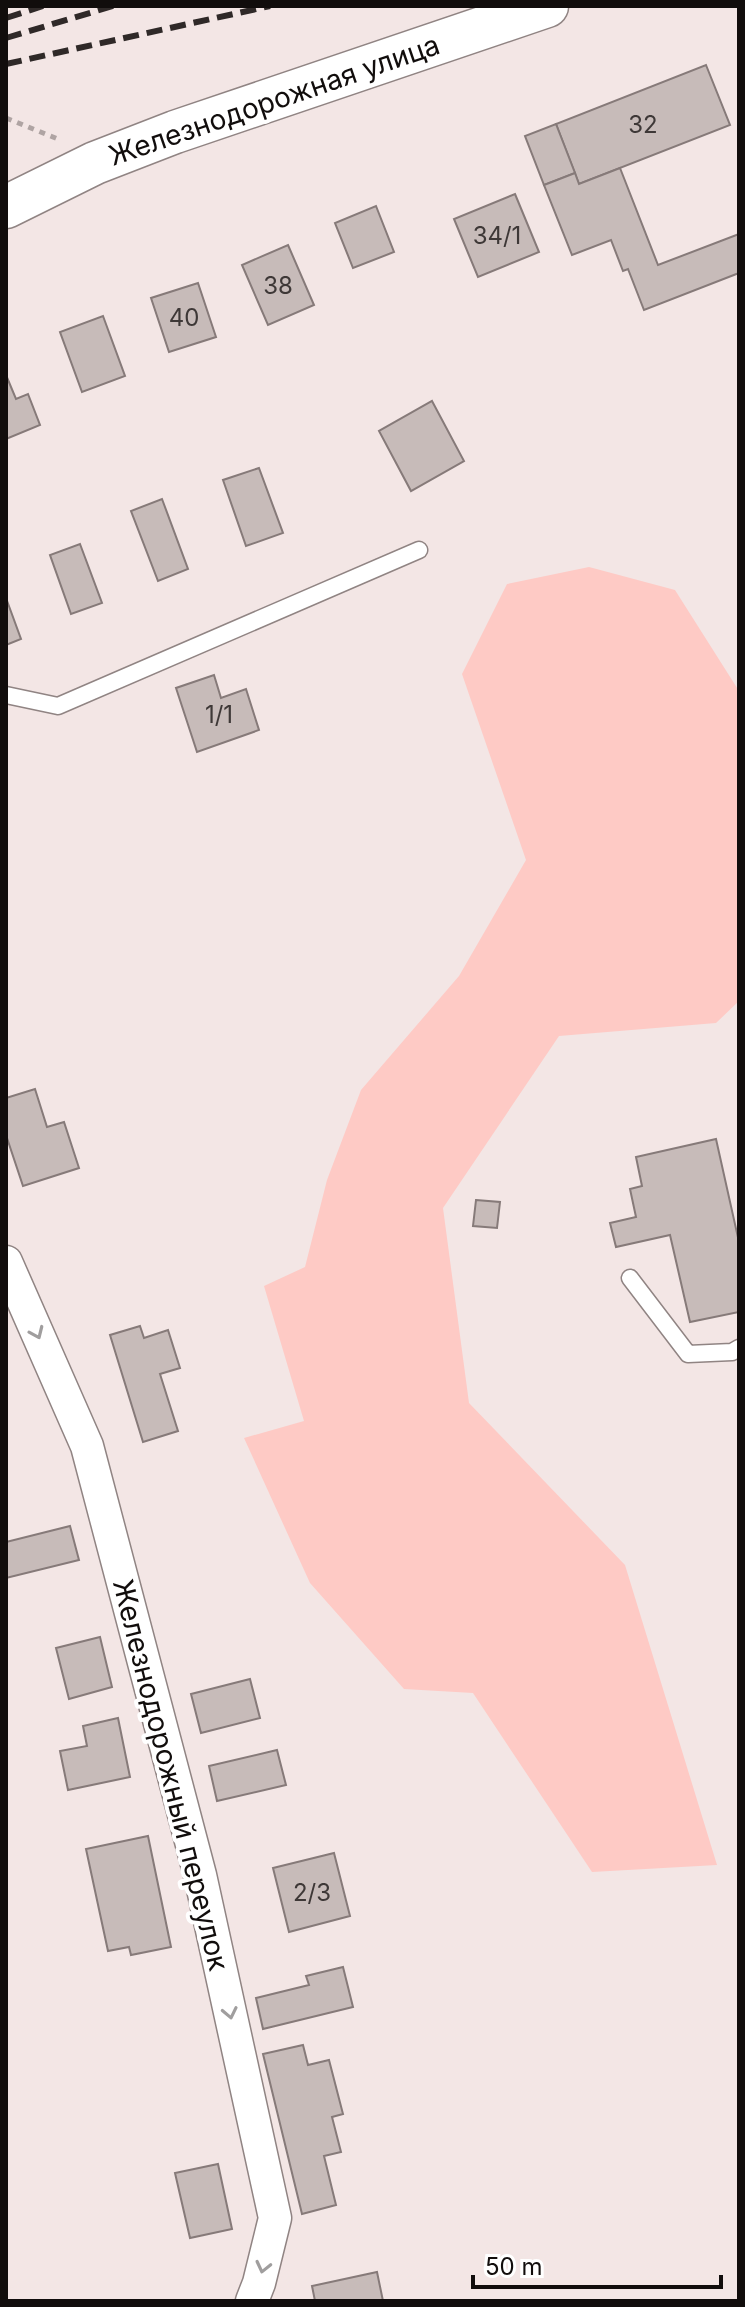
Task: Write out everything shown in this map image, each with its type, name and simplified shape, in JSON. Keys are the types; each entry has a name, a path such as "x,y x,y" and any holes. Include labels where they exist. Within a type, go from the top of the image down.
{"street":[{"name":"Железнодорожная улица","path":"6,207 95,163 175,132 547,6"},
{"name":"Железнодорожный переулок","path":"6,1262 87,1446 200,1875 275,2218 252,2301"}],"lane":[{"path":"6,695 58,706 419,550"},
{"path":"630,1278 688,1354 732,1352 739,1348"}],"path":[{"path":"6,118 70,144 95,163"}],"shaded area":[{"path":"589,567 675,590 739,691 739,1001 716,1023 559,1036 443,1208 469,1403 625,1565 717,1865 592,1872 473,1693 404,1689 310,1583 244,1438 304,1421 264,1286 305,1267 327,1180 361,1090 459,976 526,860 462,674 507,584"}],"building":[{"path":"706,65 730,125 579,184 556,124"},
{"path":"556,124 575,173 544,185 525,136"},
{"path":"620,168 658,265 739,234 739,273 644,310 628,269 623,271 611,240 572,255 544,185 575,173 579,184"},
{"path":"515,194 539,252 478,277 454,219"},
{"path":"376,206 394,252 353,268 335,223"},
{"path":"288,245 314,305 268,325 242,265"},
{"path":"198,283 216,337 169,352 151,298"},
{"path":"103,316 125,376 82,392 60,332"},
{"path":"6,375 16,399 28,394 40,425 6,439"},
{"path":"432,401 464,461 411,491 379,431"},
{"path":"259,468 283,533 246,546 223,480"},
{"path":"162,499 188,569 158,581 131,511"},
{"path":"80,544 102,603 71,614 50,555"},
{"path":"6,598 21,639 6,645"},
{"path":"214,675 221,698 246,689 259,730 197,752 176,688"},
{"path":"35,1089 47,1127 64,1122 79,1168 23,1186 6,1135 6,1098"},
{"path":"716,1139 739,1242 739,1312 690,1322 670,1235 616,1247 610,1223 636,1217 630,1189 642,1186 636,1157"},
{"path":"476,1200 500,1202 497,1228 473,1226"},
{"path":"140,1326 144,1338 168,1330 180,1368 160,1374 178,1431 143,1442 110,1335"},
{"path":"70,1526 79,1560 6,1578 6,1542"},
{"path":"100,1637 112,1687 69,1699 56,1648"},
{"path":"250,1679 260,1718 201,1733 191,1694"},
{"path":"118,1718 130,1777 68,1790 60,1751 87,1746 83,1726"},
{"path":"277,1750 286,1785 217,1801 209,1766"},
{"path":"148,1836 171,1947 131,1955 129,1947 108,1951 86,1849"},
{"path":"334,1853 350,1916 289,1932 273,1868"},
{"path":"343,1967 353,2007 263,2029 256,1998 309,1985 306,1976"},
{"path":"303,2045 308,2065 329,2060 343,2114 332,2117 341,2152 324,2156 336,2205 302,2214 263,2054"},
{"path":"218,2164 232,2229 190,2238 175,2173"},
{"path":"377,2272 383,2301 315,2301 312,2286"}],"railway":[{"path":"6,18 43,6"},
{"path":"6,38 113,6"},
{"path":"6,64 270,6"}]}
